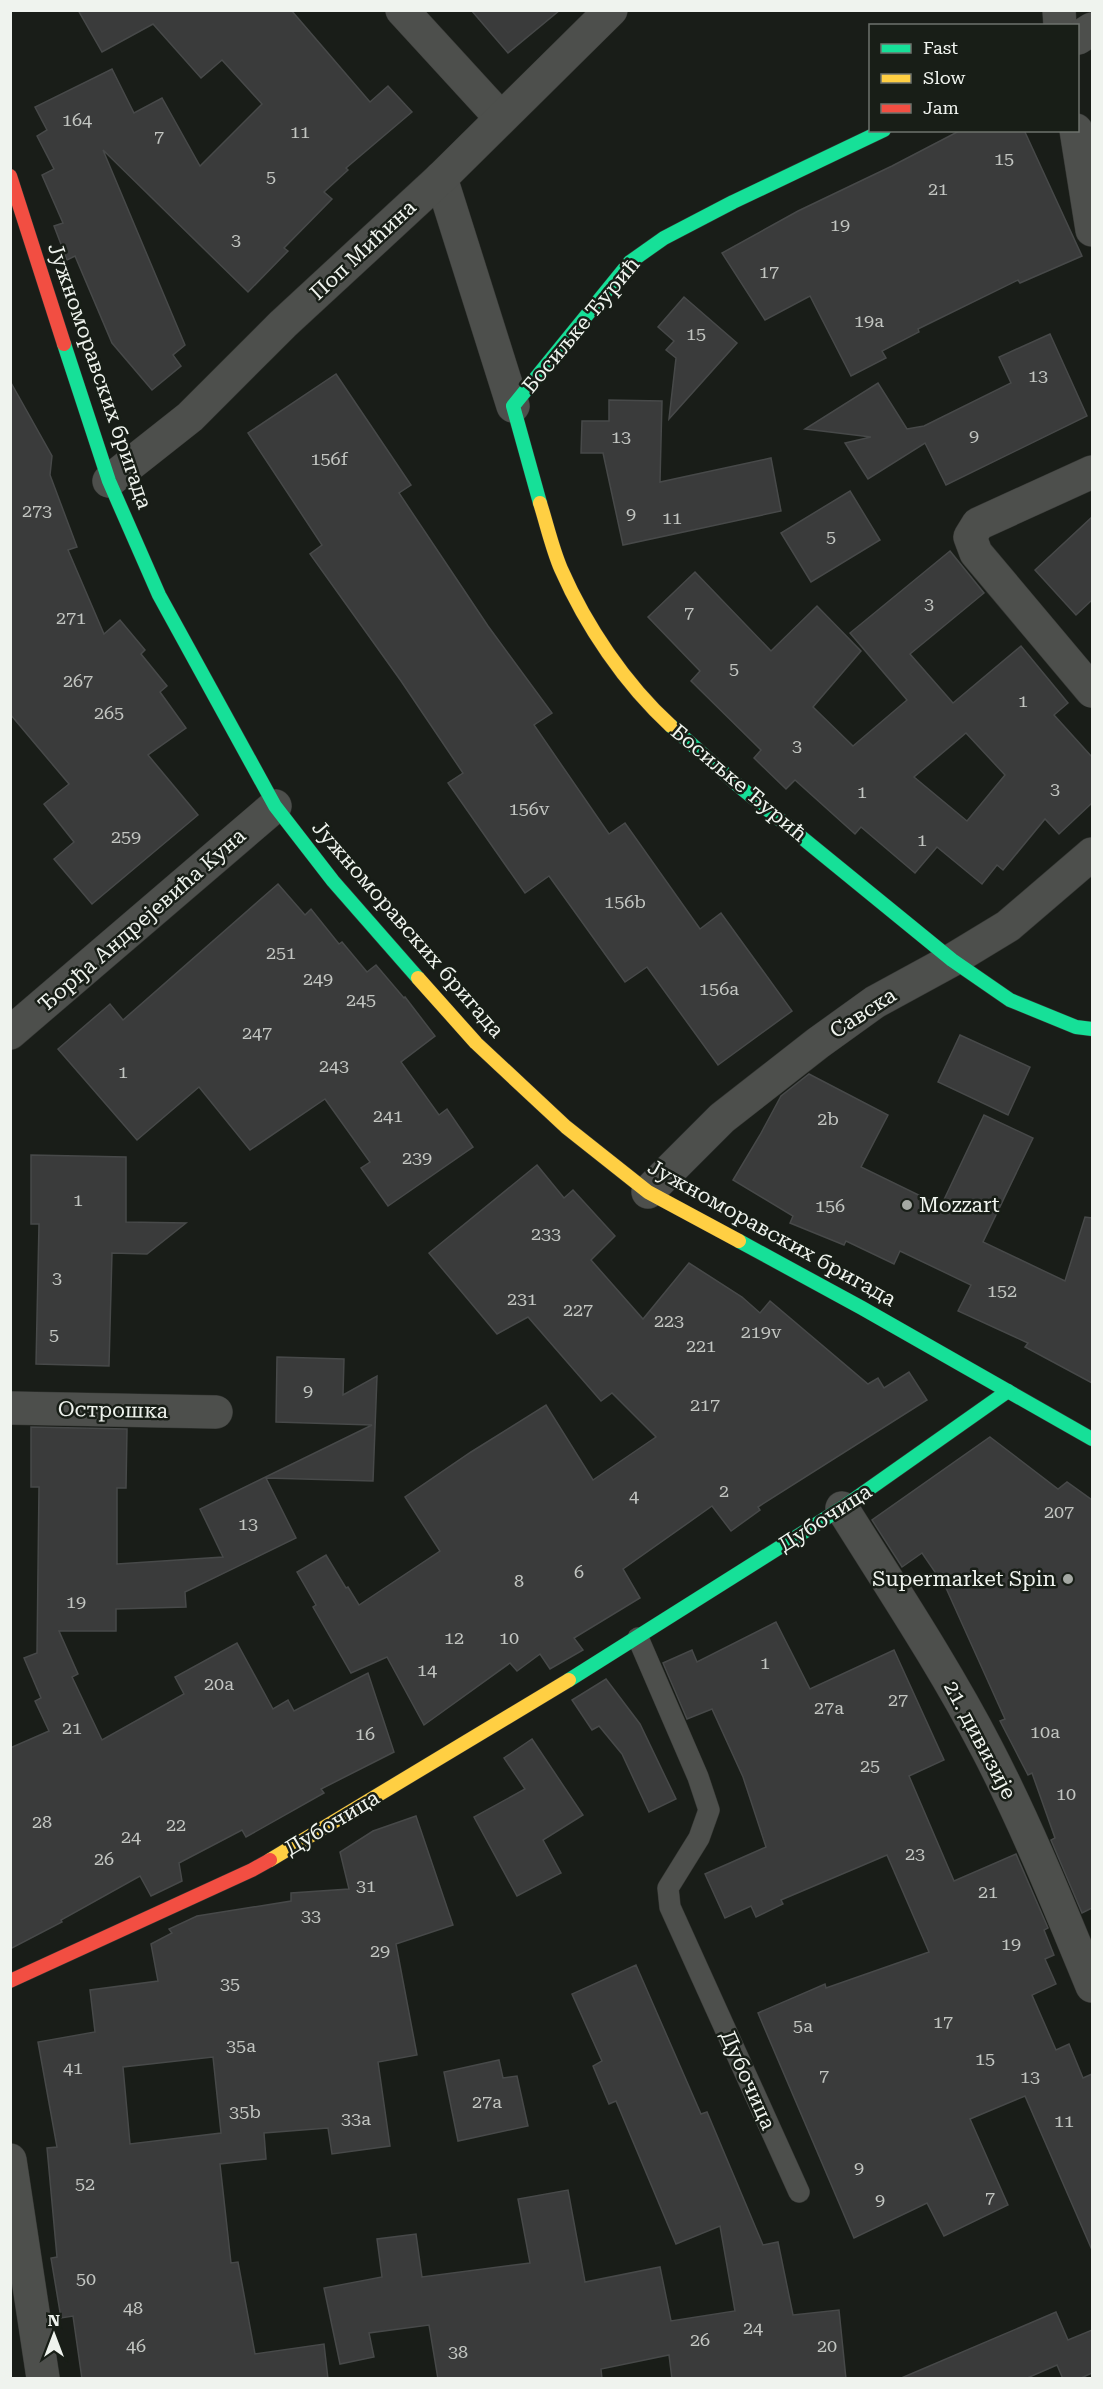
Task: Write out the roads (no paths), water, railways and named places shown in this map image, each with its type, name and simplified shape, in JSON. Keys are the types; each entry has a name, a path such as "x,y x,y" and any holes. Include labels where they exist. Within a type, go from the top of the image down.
{"street":[{"path":"402,10 501,118"},
{"name":"Поп Мићина","path":"109,481 190,417 283,324 441,178 611,10"},
{"path":"1079,37 1092,29"},
{"name":"Босиљке Ђурић","path":"881,132 664,237 630,262 513,406 532,478 561,568 585,614 621,671 666,721 740,786 952,960 1010,1000 1076,1027 1092,1029"},
{"path":"1076,132 1092,230"},
{"name":"Јужноморавских бригада","path":"10,176 109,481 159,595 275,806 333,880 476,1043 566,1127 648,1192 862,1308 1092,1439"},
{"path":"441,178 513,406"},
{"path":"1092,472 978,524 970,537 976,553 1092,691"},
{"name":"Ђорђа Андрејевића Куна","path":"10,1033 275,806"},
{"name":"Савска","path":"648,1192 722,1118 818,1043 875,1002 1008,926 1092,854"},
{"name":"Дубочица","path":"10,1981 252,1870 638,1638 842,1508 1008,1391"},
{"name":"Острошка","path":"10,1408 216,1412"},
{"name":"21. дивизије","path":"842,1508 932,1652 987,1749 1041,1864 1092,1986"},
{"path":"10,2160 43,2379"}],"lane":[{"name":"Дубочица","path":"638,1638 698,1777 709,1810 699,1838 668,1888 670,1907 799,2192"}],"place":[{"name":"Mozzart","path":"907,1205"},
{"name":"Supermarket Spin","path":"1068,1579"}]}
